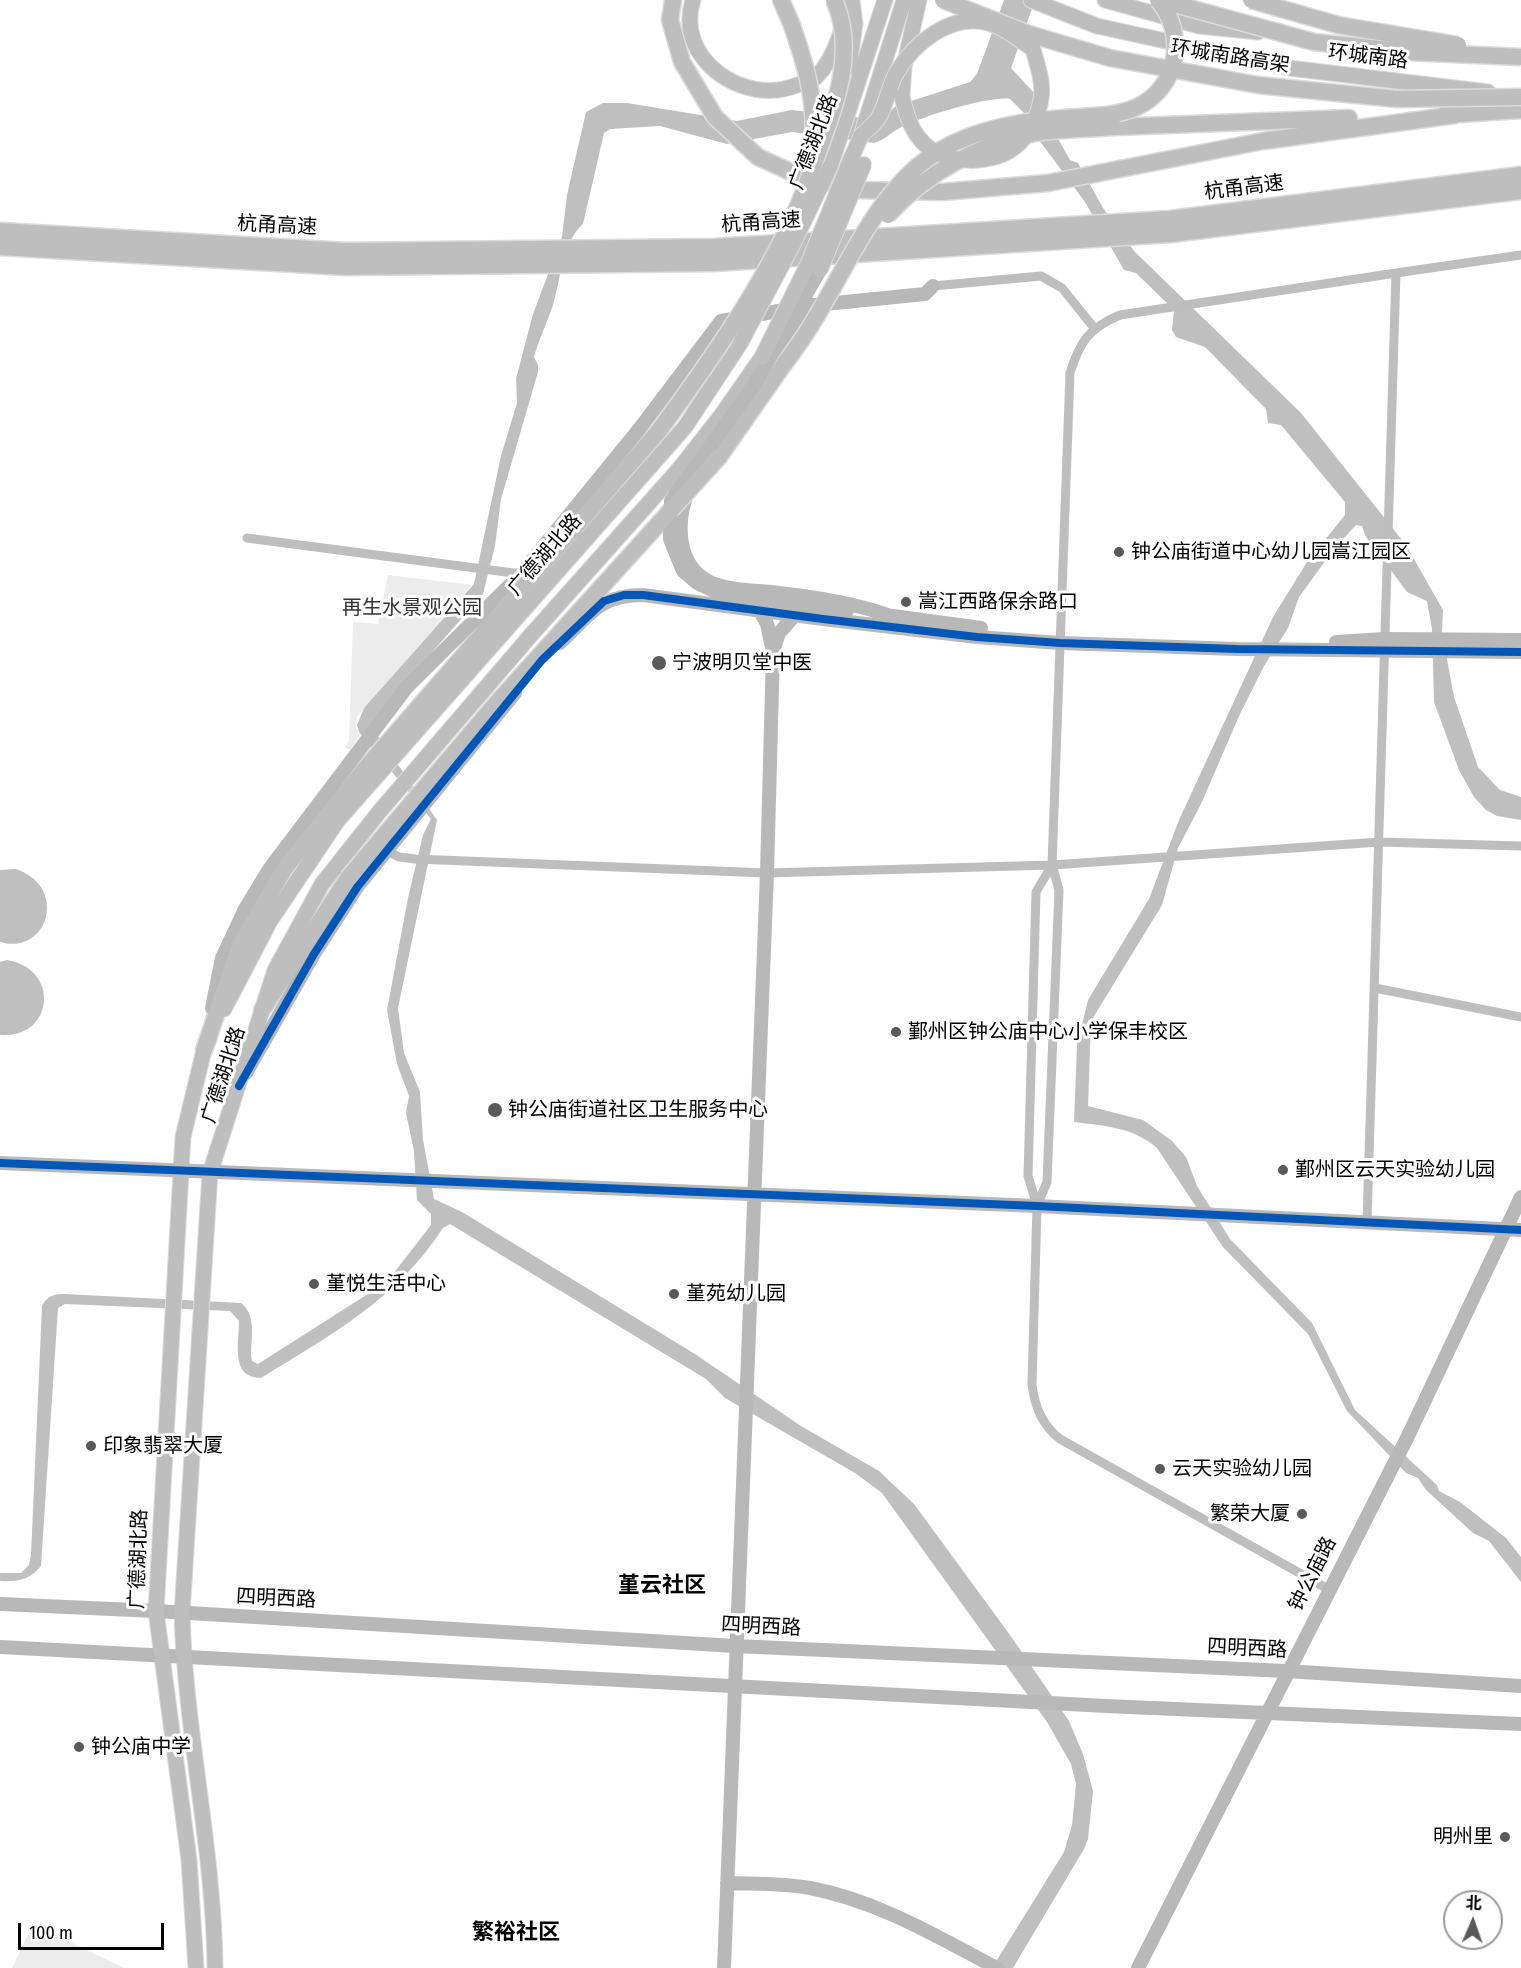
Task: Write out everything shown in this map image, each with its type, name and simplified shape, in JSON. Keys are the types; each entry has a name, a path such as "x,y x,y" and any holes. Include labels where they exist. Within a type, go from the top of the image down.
{"highway":[{"path":"673,0 670,20 682,62 715,117 758,157 793,173 859,190 942,192 1048,183 1263,141 1455,115"},
{"path":"781,0 802,53 813,106 815,129 804,190"},
{"path":"204,1050 241,943 285,868 363,771 658,432 748,301 798,207 833,112 844,60 840,12 834,0"},
{"name":"环城南路高架","path":"943,0 1029,34 1110,58 1257,85 1397,99 1521,97"},
{"path":"262,1010 348,878 501,698 719,457 813,323 837,279 889,197 926,159 978,134 1005,125 1107,115 1136,108 1149,99 1160,88 1175,62 1177,45 1175,27 1159,0"},
{"name":"环城南路高架","path":"1159,0 1314,42 1408,52 1521,56"},
{"path":"1251,0 1338,25 1521,56"},
{"path":"837,279 899,203 936,173 974,152 1006,140 1038,133 1114,127 1521,111"},
{"name":"杭甬高速","path":"1171,226 1521,175"},
{"name":"杭甬高速","path":"0,247 358,267 714,262 1171,226 1521,190"},
{"name":"杭甬高速","path":"0,231 346,251 714,247 1048,234"}],"main road":[{"path":"693,0 691,28 698,49 710,68 735,84 758,90 790,88 816,77 833,54 850,0"},
{"path":"830,167 855,24 850,0"},
{"name":"广德湖北路","path":"196,1968 189,1860 156,1611 183,1137 204,1050 270,921 338,820 685,427 741,342 790,250 830,167 885,0"},
{"name":"广德湖北路","path":"215,1968 210,1882 183,1656 182,1612 210,1173 275,970 322,884 380,811 531,635 680,468 762,357 808,264 861,135 904,0"},
{"path":"820,270 864,164 861,135 879,117 896,73 915,48 927,38 957,22 985,22 1007,31 1033,49 1040,76 1041,99 1030,129 1017,146 1003,154 973,160 948,158 929,148 913,127 902,96 904,67 919,0"},
{"name":"环城南路","path":"1105,0 1199,26 1368,43 1521,49"},
{"name":"环城南路","path":"1034,1 1097,26 1289,68 1506,94 1521,93"}],"street":[{"path":"1037,1206 1047,1182 1059,890 1052,865 1060,639 1070,373 1077,348 1095,329 1120,315 1521,255"},
{"path":"820,270 754,385 671,501 670,539 683,571 698,583 716,592 814,608 888,615 1060,639 1290,650 1521,640"},
{"path":"1367,1222 1396,273"},
{"path":"204,1050 222,958 245,909 270,868 407,687 521,574 640,428 720,321 813,305 925,294 933,286 1041,276 1062,288 1095,329"},
{"path":"813,305 687,494 680,535 686,555 695,570 710,582 814,597 888,615"},
{"path":"247,538 521,574"},
{"path":"239,1086 314,954 358,886 542,660 604,601 624,595 643,595 977,637 1344,642 1384,645 1415,652 1521,652"},
{"path":"724,1968 767,873 773,652 767,624 760,611"},
{"path":"773,652 779,633 795,615"},
{"path":"387,851 399,857 415,859 767,873 1052,865 1379,842 1521,846"},
{"path":"1052,865 1036,892 1028,1176 1037,1206 1032,1384 1035,1405 1047,1429 1060,1440 1328,1589"},
{"path":"1375,988 1521,1017"},
{"path":"0,1163 1037,1206 1521,1230"},
{"name":"钟公庙路","path":"1138,1968 1386,1473 1408,1436 1521,1197"},
{"name":"四明西路","path":"0,1604 182,1612 735,1646 1061,1659 1521,1686"},
{"path":"0,1647 1106,1706 1267,1711 1521,1724"},
{"path":"727,1884 788,1886 836,1894 886,1910 997,1968"}],"green space":[{"name":"再生水景观公园","path":"388,575 472,585 357,716 356,727 360,735 350,750 345,748 349,740 353,622 378,624"},
{"path":"33,1924 124,1968 12,1968"}],"shaded area":[{"path":"1004,0 1035,0 1011,68 1045,105 1057,137 1070,160 1078,163 1103,208 1134,251 1301,413 1406,545 1443,610 1442,632 1454,697 1478,767 1500,790 1521,797 1521,820 1497,816 1486,810 1474,797 1459,770 1434,702 1432,629 1427,601 1407,592 1366,537 1362,526 1356,525 1334,549 1299,597 1288,628 1264,666 1240,714 1201,804 1178,848 1162,905 1091,1021 1088,1106 1143,1120 1172,1141 1186,1157 1197,1186 1230,1239 1312,1323 1355,1410 1437,1485 1439,1491 1460,1502 1506,1538 1521,1557 1521,1582 1489,1541 1473,1533 1426,1490 1418,1478 1406,1473 1347,1411 1308,1334 1223,1247 1157,1148 1128,1132 1108,1126 1074,1122 1077,1045 1088,1000 1149,899 1179,820 1273,617 1307,562 1345,515 1345,502 1281,425 1268,423 1266,409 1205,347 1176,337 1172,330 1174,310 1136,273 1124,270 1085,202 1039,140 1027,116 1010,99 987,100 936,114 907,124 874,143 792,132 727,144 660,126 610,129 604,133 583,224 566,251 553,305 534,357 538,365 538,372 501,499 495,546 483,594 421,665 372,728 437,820 398,1008 404,1053 420,1092 423,1140 434,1199 462,1212 695,1354 801,1426 879,1471 914,1504 1010,1635 1069,1721 1083,1754 1093,1791 1088,1839 1013,1968 992,1968 1064,1852 1072,1825 1076,1784 1071,1764 1047,1722 882,1493 855,1473 725,1398 706,1379 450,1224 443,1228 405,1276 361,1314 261,1378 244,1372 240,1366 238,1358 239,1321 230,1311 65,1304 58,1308 41,1566 28,1577 18,1580 0,1581 0,1573 21,1573 29,1565 31,1555 42,1306 49,1297 65,1294 241,1303 251,1320 251,1356 252,1361 258,1364 371,1292 393,1274 431,1225 431,1214 417,1200 414,1151 406,1113 409,1096 397,1064 387,1010 408,898 423,835 431,819 359,732 357,725 364,708 474,584 501,456 517,403 516,379 533,314 562,237 567,195 586,112 603,103 627,103 737,121 792,110 880,120 896,106 970,82 977,74"},
{"path":"16,869 32,878 43,890 47,904 46,918 40,930 30,939 17,944 0,942 0,870"},
{"path":"7,960 24,966 36,976 43,989 44,1002 40,1015 31,1026 18,1033 0,1035 0,962"}],"cycle path":[{"path":"239,1086 314,954 358,886 542,660 604,601 624,595 643,595 977,637 1060,643 1237,649 1521,652"},
{"path":"0,1163 1037,1206 1521,1230"}],"place":[{"name":"钟公庙街道中心幼儿园嵩江园区","path":"1119,552"},
{"name":"嵩江西路保余路口","path":"906,602"},
{"name":"宁波明贝堂中医","path":"659,663"},
{"name":"鄞州区钟公庙中心小学保丰校区","path":"896,1032"},
{"name":"钟公庙街道社区卫生服务中心","path":"495,1110"},
{"name":"鄞州区云天实验幼儿园","path":"1283,1170"},
{"name":"堇悦生活中心","path":"314,1284"},
{"name":"堇苑幼儿园","path":"674,1294"},
{"name":"印象翡翠大厦","path":"91,1446"},
{"name":"云天实验幼儿园","path":"1160,1469"},
{"name":"繁荣大厦","path":"1302,1514"},
{"name":"钟公庙中学","path":"79,1747"},
{"name":"明州里","path":"1505,1837"}],"district":[{"name":"堇云社区","path":"662,1586"},
{"name":"繁裕社区","path":"516,1933"}]}
